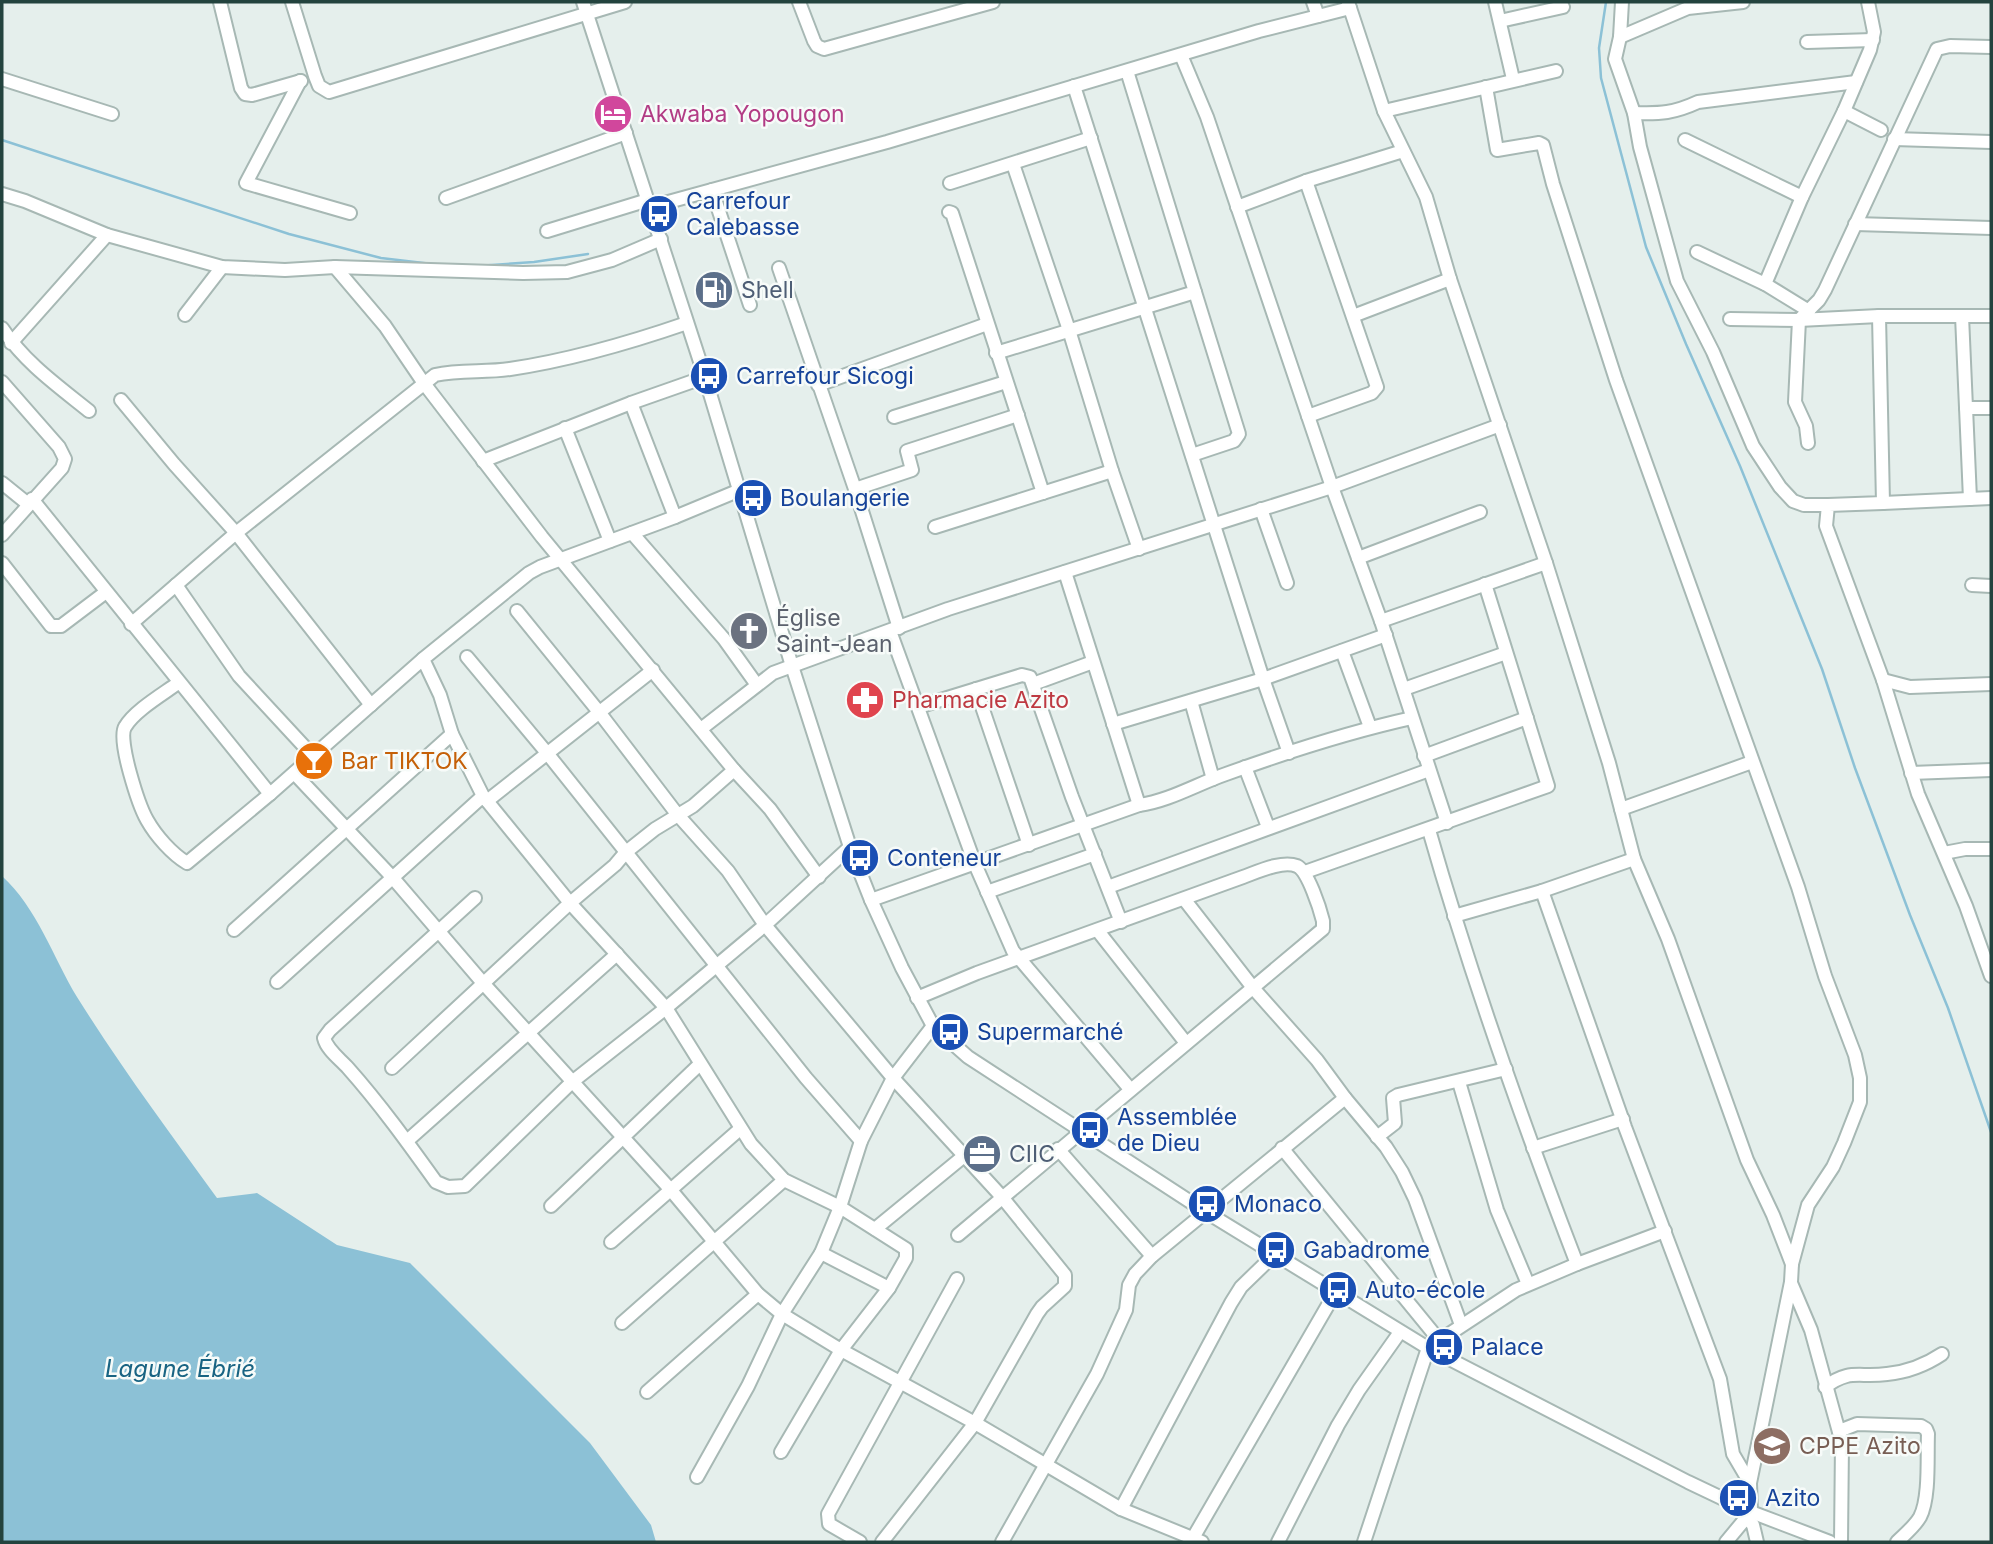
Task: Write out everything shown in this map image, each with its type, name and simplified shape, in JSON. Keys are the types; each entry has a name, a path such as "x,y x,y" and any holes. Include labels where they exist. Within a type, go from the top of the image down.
{"street":[{"path":"220,2 241,88 246,94 252,95 315,76"},
{"path":"292,2 319,86 329,92 585,7 625,2"},
{"path":"799,2 814,41 817,46 824,48 993,2"},
{"path":"1313,2 1318,16"},
{"path":"1495,2 1513,79"},
{"path":"1622,2 1620,37 1615,59 1634,113 1640,147 1677,281 1713,352 1753,446 1763,457 1780,486 1793,501 1804,505 1991,499"},
{"path":"1620,37 1688,8 1743,2"},
{"path":"1765,284 1802,197 1844,111 1872,40 1874,32 1868,2"},
{"path":"547,231 712,190 1349,5 1384,111 1426,197 1450,279 1546,563 1609,763 1634,859 1668,939 1747,1160 1773,1215 1792,1265"},
{"path":"585,7 705,377 850,848 870,900 933,1026 968,1057 1206,1212 1400,1332 1748,1515 1830,1542"},
{"path":"1500,21 1563,7"},
{"path":"1807,42 1872,40"},
{"path":"1808,443 1806,426 1795,402 1799,320 1825,290 1937,49 1950,46 1991,47"},
{"path":"1181,55 1207,117 1332,487 1386,635 1447,823"},
{"path":"1127,71 1239,434 1234,441 1192,455"},
{"path":"1384,111 1556,71"},
{"path":"2,79 112,114"},
{"path":"300,81 246,183 350,213"},
{"path":"1634,113 1664,114 1676,112 1698,102 1856,82"},
{"path":"1074,86 1263,679 1289,752"},
{"path":"1486,87 1497,150 1539,143 1543,145 1616,380 1802,898 1830,992 1855,1055 1861,1091 1860,1102 1833,1167 1808,1205 1792,1265 1791,1282 1750,1483 1748,1515 1757,1542"},
{"path":"1844,111 1881,130"},
{"path":"446,198 626,133"},
{"path":"950,183 1091,138"},
{"path":"1894,139 1991,142"},
{"path":"1685,140 1802,197"},
{"path":"1237,207 1306,181 1403,151"},
{"path":"1013,164 1139,549"},
{"path":"1306,181 1377,387 1372,393 1308,416"},
{"path":"712,190 750,305"},
{"path":"2,194 107,235 222,267 567,272 612,260 661,239"},
{"path":"948,212 952,213 1043,493"},
{"path":"1855,224 1991,228"},
{"path":"11,343 107,235"},
{"path":"1698,251 1765,284 1809,311"},
{"path":"185,315 222,267"},
{"path":"335,267 385,326 424,382 561,560 770,810 819,877"},
{"path":"779,268 855,489 918,707 975,864 1019,959 1130,1089"},
{"path":"1353,316 1450,279"},
{"path":"996,353 1195,292"},
{"path":"1879,316 1883,503"},
{"path":"1962,316 1970,499"},
{"path":"1730,319 1991,316"},
{"path":"131,624 236,533 435,375 452,371 510,369 609,349 687,323"},
{"path":"818,385 987,324"},
{"path":"2,328 11,343 40,371 89,411"},
{"path":"483,460 705,377"},
{"path":"2,382 60,447 65,459 62,468 2,535"},
{"path":"894,417 1006,382"},
{"path":"121,400 236,533 371,705"},
{"path":"631,403 675,517"},
{"path":"1966,408 1991,408"},
{"path":"855,489 912,470 907,451 1018,415"},
{"path":"701,729 773,673 948,609 1332,487 1500,425"},
{"path":"565,428 610,541"},
{"path":"935,527 1112,471"},
{"path":"2,483 30,501 270,794"},
{"path":"178,683 132,719 122,734 122,746 147,820 163,841 187,863 423,659 529,573 740,490"},
{"path":"1828,505 1826,526 1883,680 1911,773 1966,906 1991,976"},
{"path":"1261,509 1287,583"},
{"path":"1358,558 1480,512"},
{"path":"632,533 724,639 757,685"},
{"path":"2,563 51,625 61,625 106,592"},
{"path":"1381,621 1546,563"},
{"path":"1065,572 1139,805"},
{"path":"176,584 239,676 313,756"},
{"path":"1304,872 1548,786 1485,584"},
{"path":"1972,585 1991,586"},
{"path":"517,611 677,814 728,871 765,925 893,1078 1002,1197 1067,1280 1062,1290 1037,1314 975,1423 882,1542"},
{"path":"1113,724 1263,679 1386,635"},
{"path":"1342,651 1370,727"},
{"path":"1404,689 1506,653"},
{"path":"467,657 547,753 806,1078 861,1141"},
{"path":"423,659 440,695 452,734 485,798 570,903 666,1008 724,1098 740,1129 784,1180 840,1207 908,1253 889,1288 841,1350 781,1452"},
{"path":"1033,684 1093,662"},
{"path":"278,982 485,798 653,670"},
{"path":"918,707 1022,675 1030,677 1072,797 1121,922"},
{"path":"1883,680 1910,687 1991,684"},
{"path":"976,689 1029,845"},
{"path":"1191,701 1213,779"},
{"path":"870,900 1139,805 1160,801 1289,752 1370,727 1412,718"},
{"path":"1424,756 1527,718"},
{"path":"234,930 452,734"},
{"path":"1620,809 1752,762"},
{"path":"1245,768 1268,827"},
{"path":"392,1068 626,852 677,814 693,806 734,770"},
{"path":"1108,887 1429,770"},
{"path":"1911,773 1991,771"},
{"path":"294,773 393,878 483,983 670,1189 758,1294 782,1314 841,1350 975,1423 1121,1509 1197,1540 1335,1293"},
{"path":"1429,830 1454,916 1506,1069 1577,1264"},
{"path":"475,898 324,1038 326,1045 407,1141 436,1182 458,1188 466,1186 572,1082 718,966 850,848"},
{"path":"1944,853 1965,849 1991,849"},
{"path":"987,892 1095,853"},
{"path":"1454,916 1542,891 1634,859"},
{"path":"917,998 977,973 1272,868 1298,866 1304,872 1320,912 1323,929 958,1235"},
{"path":"1542,891 1720,1379 1733,1454 1750,1483"},
{"path":"1184,899 1254,989 1317,1060 1402,1172 1415,1199 1461,1325"},
{"path":"1098,931 1186,1043"},
{"path":"407,1141 617,954"},
{"path":"697,1477 748,1386 782,1314 821,1253 840,1207 861,1141 893,1078 933,1026"},
{"path":"551,1206 700,1063"},
{"path":"1377,1137 1395,1124 1393,1098 1398,1095 1506,1069"},
{"path":"1459,1082 1487,1179 1528,1284"},
{"path":"1002,1542 1097,1374 1121,1325 1129,1285 1135,1274 1152,1256 1345,1098"},
{"path":"1533,1148 1623,1119"},
{"path":"611,1242 740,1129"},
{"path":"1282,1148 1439,1340"},
{"path":"1058,1149 1152,1256"},
{"path":"875,1229 964,1156"},
{"path":"622,1324 784,1180"},
{"path":"1364,1542 1428,1348 1528,1284 1665,1231"},
{"path":"821,1253 889,1288"},
{"path":"1121,1509 1231,1303 1241,1287 1275,1254"},
{"path":"860,1542 829,1524 828,1514 957,1279"},
{"path":"1791,1282 1811,1331 1842,1443 1841,1542"},
{"path":"648,1392 758,1294"},
{"path":"1278,1542 1338,1425 1400,1332"},
{"path":"1825,1387 1844,1375 1887,1374 1913,1370 1942,1354"},
{"path":"1839,1431 1857,1424 1921,1426 1926,1429 1921,1515 1915,1525 1897,1542"},
{"path":"1726,1542 1748,1515"}],"water":[{"name":"Lagune Ébrié","path":"2,876 35,918 77,997 111,1049 217,1198 257,1193 337,1245 410,1263 590,1443 651,1525 656,1542 2,1542"}],"waterway":[{"path":"1606,2 1599,48 1601,78 1646,247 1740,466 1822,669 1855,768 1948,1008 1991,1132"},
{"path":"2,140 289,234 381,258 432,264"},
{"path":"477,266 534,262 588,254"}],"place":[{"name":"Akwaba Yopougon","path":"613,114"},
{"name":"Carrefour Calebasse","path":"659,214"},
{"name":"Shell","path":"714,290"},
{"name":"Carrefour Sicogi","path":"709,376"},
{"name":"Boulangerie","path":"753,498"},
{"name":"Église Saint-Jean","path":"749,631"},
{"name":"Pharmacie Azito","path":"865,700"},
{"name":"Bar TIKTOK","path":"314,761"},
{"name":"Conteneur","path":"860,858"},
{"name":"Supermarché","path":"950,1032"},
{"name":"Assemblée de Dieu","path":"1090,1130"},
{"name":"CIIC","path":"982,1154"},
{"name":"Monaco","path":"1207,1204"},
{"name":"Gabadrome","path":"1276,1250"},
{"name":"Auto-école","path":"1338,1290"},
{"name":"Palace","path":"1444,1347"},
{"name":"CPPE Azito","path":"1772,1446"},
{"name":"Azito","path":"1738,1498"}]}
